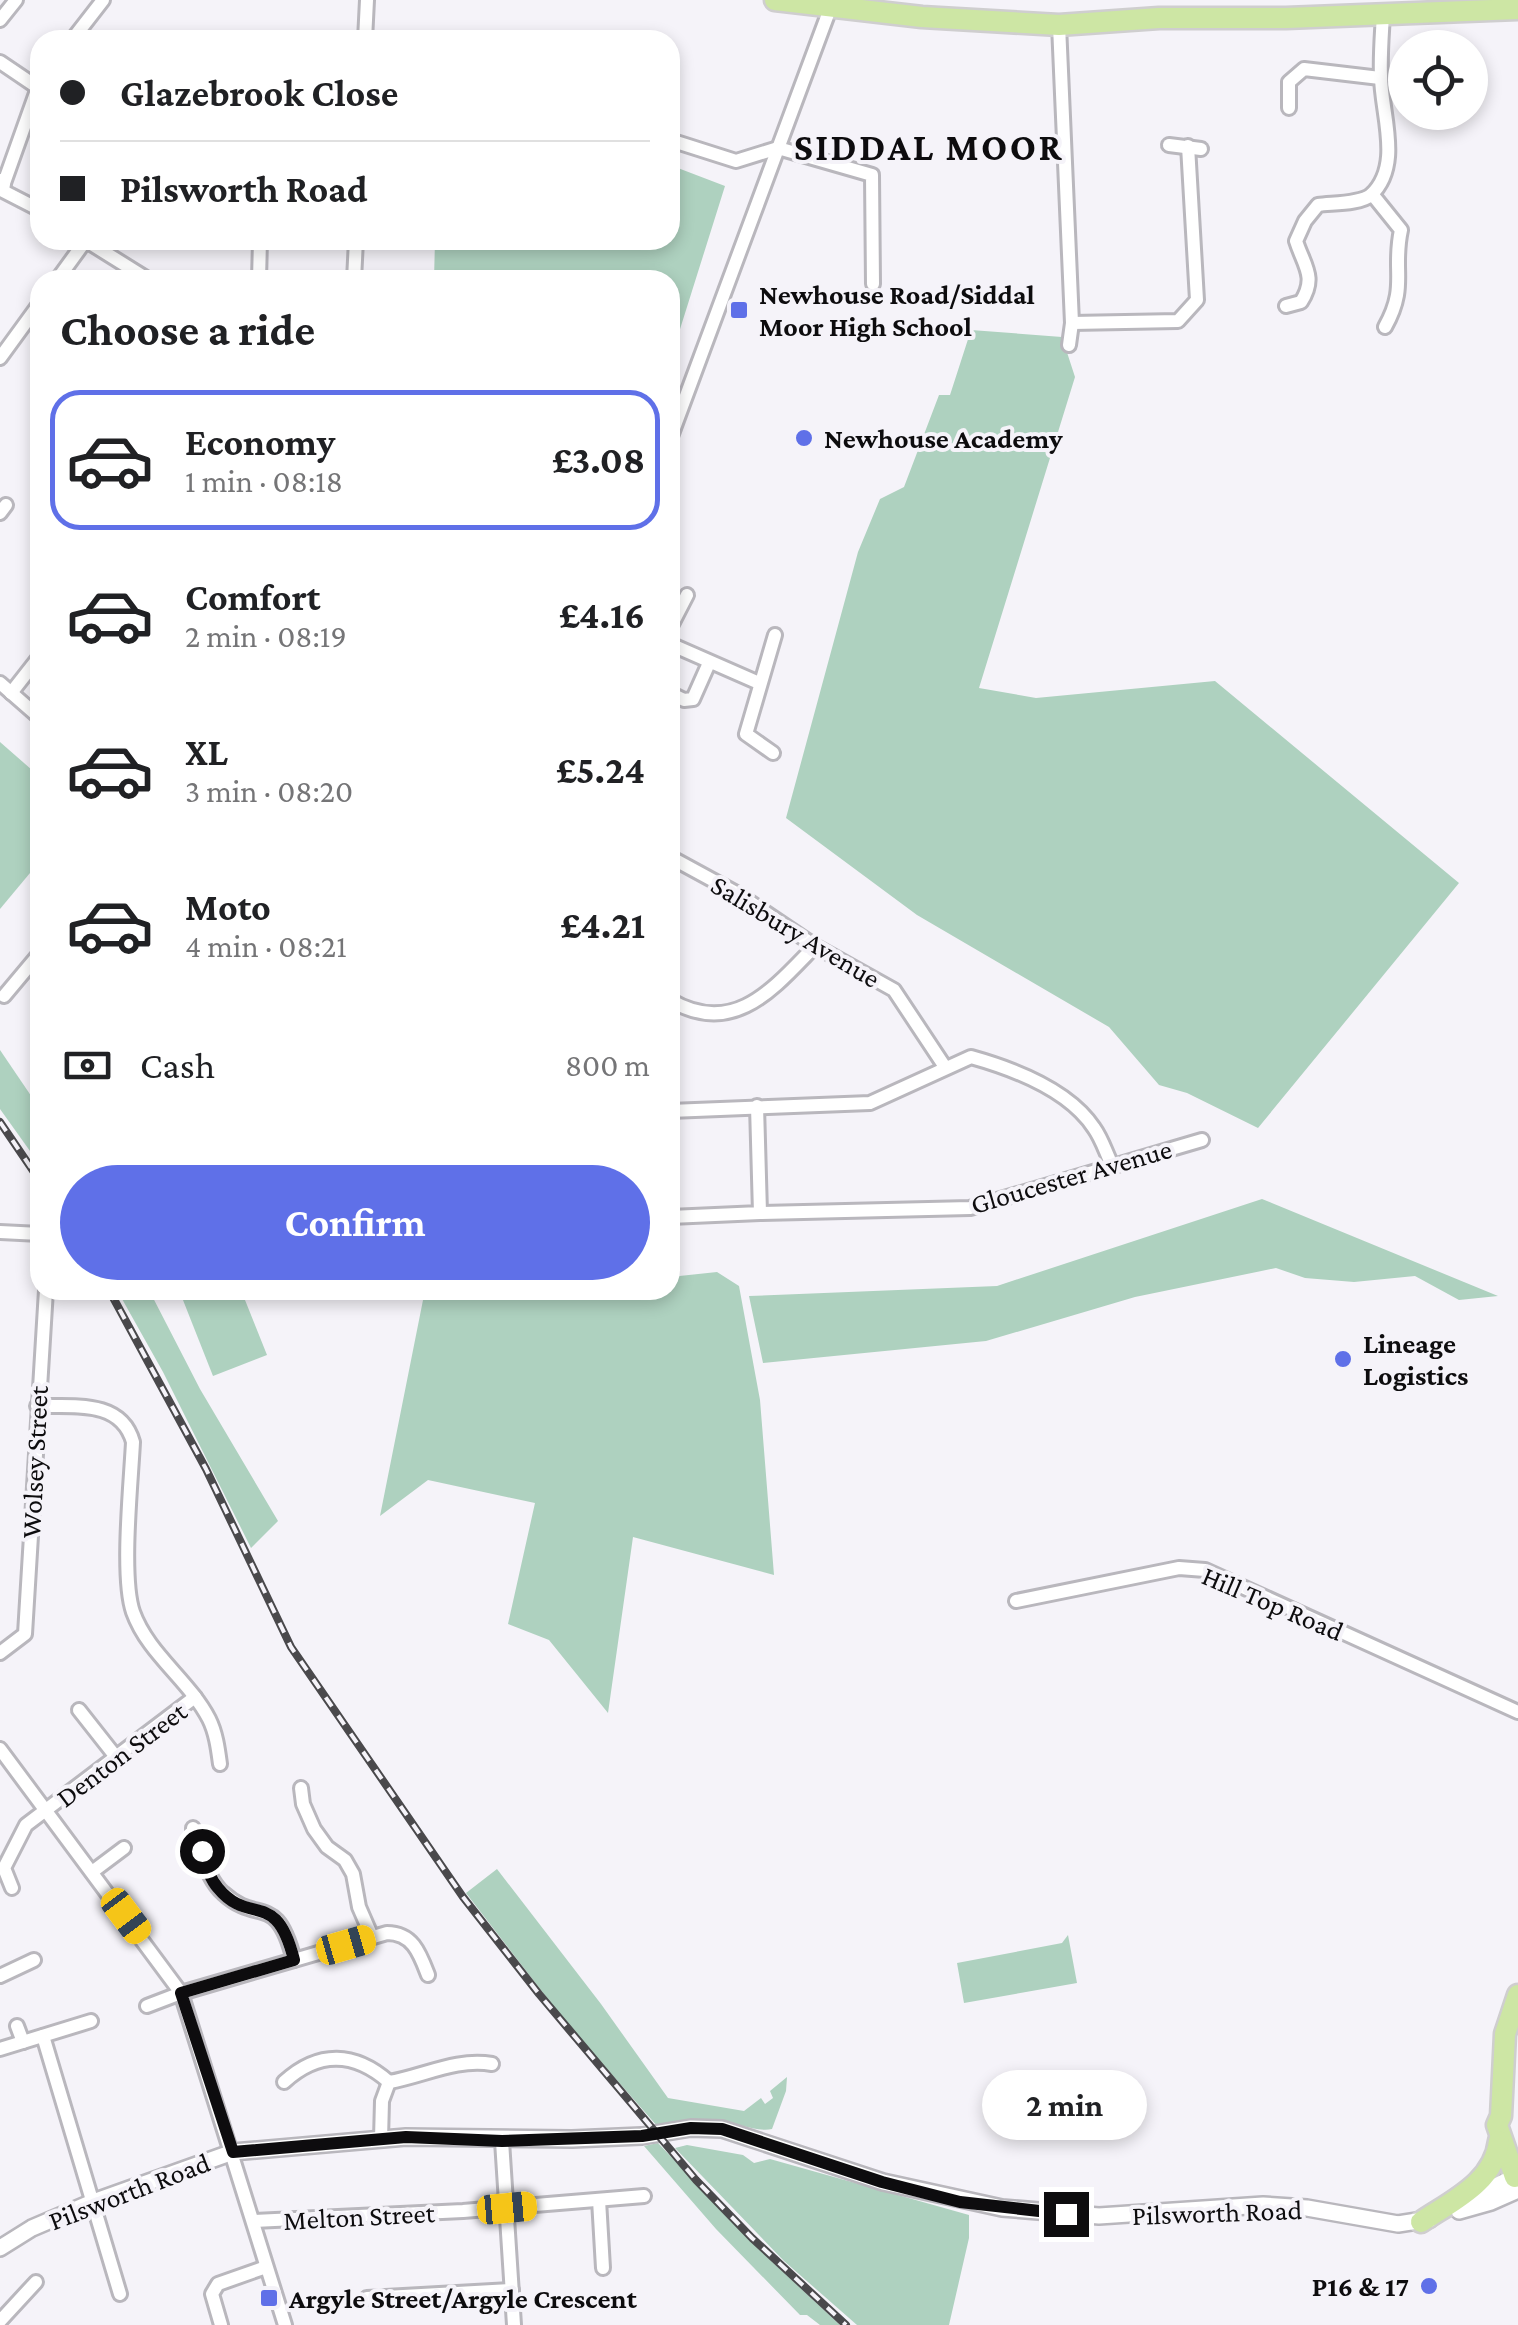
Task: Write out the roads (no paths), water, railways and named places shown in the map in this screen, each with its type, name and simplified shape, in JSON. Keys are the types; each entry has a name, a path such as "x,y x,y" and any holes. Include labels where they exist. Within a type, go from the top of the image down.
{"main road":[{"path":"789,1 922,17 1058,25 1159,18 1286,18 1518,9"},
{"path":"1421,2222 1481,2179 1494,2162 1500,2125 1504,2034 1518,1994"},
{"path":"1500,2125 1510,2122 1518,2149"},
{"path":"1500,2125 1517,2181"}],"street":[{"path":"0,20 16,0"},
{"path":"80,30 103,0"},
{"path":"366,30 367,0"},
{"path":"680,413 831,6"},
{"path":"1286,306 1302,308 1308,292 1311,276 1296,240 1306,221 1318,205 1363,199 1372,194 1386,168 1389,144 1380,78 1383,14"},
{"path":"1058,25 1072,323 1068,345"},
{"path":"0,62 30,80"},
{"path":"1289,108 1288,82 1304,70 1380,78"},
{"path":"30,108 2,188 30,204"},
{"path":"680,143 736,161 778,148 872,175 873,284"},
{"path":"1072,323 1178,321 1197,300 1194,147 1169,145"},
{"path":"1372,194 1400,230 1396,251 1400,287 1395,309 1385,327"},
{"path":"102,250 132,270"},
{"path":"0,358 30,317"},
{"path":"680,609 687,595"},
{"path":"772,754 746,734 775,635"},
{"path":"680,649 759,683"},
{"path":"680,698 693,699 709,663"},
{"path":"30,665 6,688 30,709"},
{"name":"Salisbury Avenue","path":"680,862 738,894 814,946 894,990 944,1066"},
{"path":"680,1004 704,1012 743,1008 770,993 814,946"},
{"path":"4,996 30,965"},
{"path":"680,1110 870,1104 944,1066 971,1057 1010,1068 1068,1102 1094,1127 1112,1164"},
{"path":"757,1106 760,1213"},
{"name":"Gloucester Avenue","path":"680,1216 970,1208 1202,1140"},
{"path":"0,1232 30,1234"},
{"name":"Wolsey Street","path":"0,1654 24,1634 45,1300"},
{"path":"37,1406 108,1410 128,1429 133,1442 128,1588 134,1614 154,1649 196,1697 210,1720 220,1764"},
{"name":"Hill Top Road","path":"1016,1601 1178,1568 1206,1570 1518,1712"},
{"name":"Denton Street","path":"12,1888 4,1868 26,1825 196,1697"},
{"path":"79,1710 116,1757"},
{"path":"0,1748 181,1993 285,2325"},
{"path":"301,1788 314,1829 328,1847 346,1860 353,1874 359,1907 372,1937"},
{"path":"193,1828 193,1836 219,1889 241,1906 267,1911 275,1917 286,1933 294,1960"},
{"path":"92,1872 124,1848"},
{"path":"147,2006 395,1933 407,1937 416,1947 428,1975"},
{"path":"0,1976 34,1960"},
{"path":"0,2049 91,2021"},
{"path":"18,2026 23,2042"},
{"path":"43,2036 120,2294"},
{"path":"284,2082 312,2064 338,2058 371,2066 389,2082"},
{"path":"389,2082 420,2077 461,2062 492,2064"},
{"path":"380,2139 382,2102 389,2082"},
{"name":"Pilsworth Road","path":"0,2248 32,2228 93,2202 233,2152 406,2137 502,2141 722,2129 882,2182 960,2202 1099,2216 1263,2205 1308,2208 1398,2224 1421,2222 1517,2181"},
{"path":"502,2141 514,2325"},
{"name":"Melton Street","path":"253,2221 507,2208 644,2196"},
{"path":"600,2200 603,2268"},
{"path":"220,2325 212,2294 218,2284 266,2267"},
{"path":"0,2321 36,2282"},
{"path":"367,2298 512,2290"}],"railway":[{"path":"0,1122 30,1166"},
{"path":"114,1300 206,1469 291,1647 463,1897 696,2180 846,2325"}],"place":[{"name":"Newhouse Road/Siddal Moor High School","path":"739,310"},
{"name":"Newhouse Academy","path":"804,438"},
{"name":"Lineage Logistics","path":"1343,1359"},
{"name":"P16 & 17","path":"1429,2286"},
{"name":"Argyle Street/Argyle Crescent","path":"269,2298"}],"district":[{"name":"SIDDAL MOOR","path":"929,147"}]}
